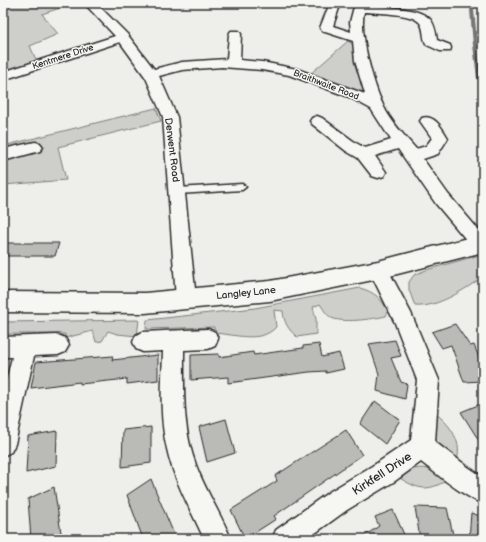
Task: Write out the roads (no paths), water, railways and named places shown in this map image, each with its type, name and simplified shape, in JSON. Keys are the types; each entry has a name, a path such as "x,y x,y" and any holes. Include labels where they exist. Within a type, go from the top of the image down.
{"street":[{"name":"Derwent Road","path":"90,3 123,37 151,74 170,117 178,191 186,298"},
{"path":"334,5 326,28 359,39"},
{"path":"376,106 362,61 356,22 361,5 416,15 424,20 427,25 425,44 444,48"},
{"path":"233,64 235,34"},
{"name":"Kentmere Drive","path":"3,76 123,37"},
{"name":"Braithwaite Road","path":"151,74 182,66 222,63 262,66 292,72 354,94 376,106 413,156 442,199 482,243"},
{"path":"317,121 351,147 364,154 378,172"},
{"path":"413,156 432,150 440,138 427,121"},
{"path":"364,154 402,142"},
{"path":"3,155 35,147"},
{"name":"Langley Lane","path":"3,302 145,303 270,291 378,270 482,243"},
{"name":"Kirkfell Drive","path":"285,539 338,501 422,448 428,380 404,320 378,270"},
{"path":"143,342 208,339"},
{"path":"174,341 172,406 175,434 183,463 218,539"},
{"path":"3,444 14,347 58,344"},
{"path":"422,448 459,476 483,491"}],"lane":[{"path":"178,191 242,187"}],"waterway":[{"path":"475,3 472,10 475,45 479,78 483,85"}]}
